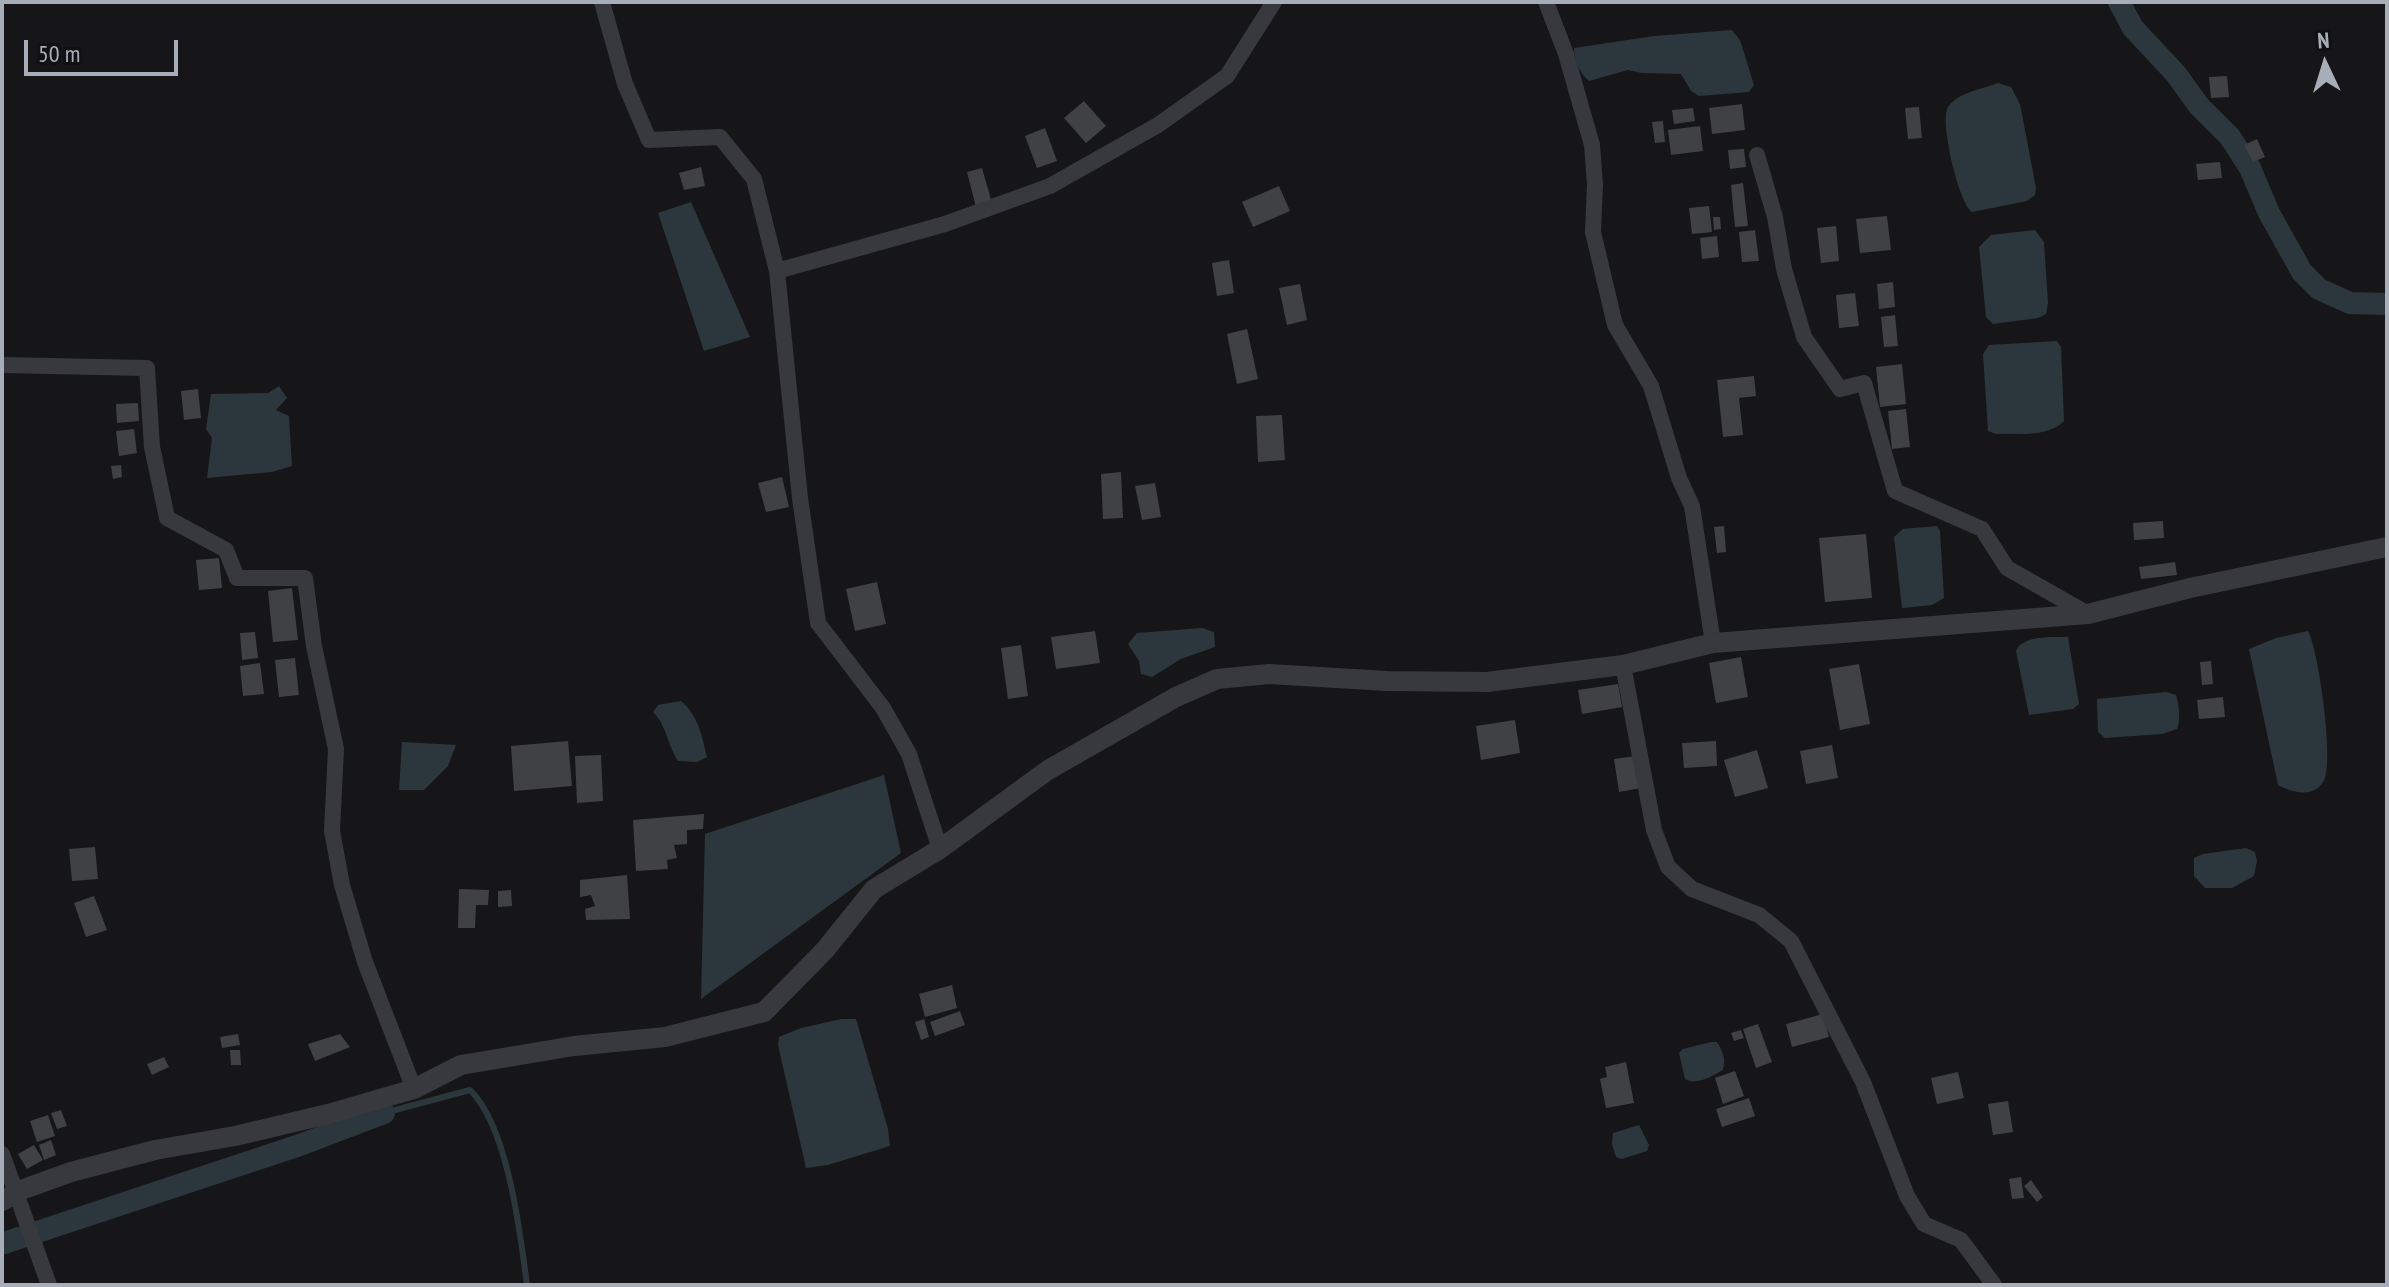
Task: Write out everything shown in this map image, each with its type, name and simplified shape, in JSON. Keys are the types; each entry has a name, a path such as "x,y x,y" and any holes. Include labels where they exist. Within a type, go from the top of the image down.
{"street":[{"path":"602,2 625,84 649,140 720,137 754,179 777,271 782,338 794,413 800,498 818,623 883,708 909,754 940,849"},
{"path":"777,271 945,224 1050,186 1158,125 1227,76 1274,2"},
{"path":"1546,2 1566,54 1592,145 1595,184 1593,232 1615,325 1651,386 1679,478 1692,506 1713,643"},
{"path":"1757,155 1804,337 1840,389 1864,383 1895,491 1982,529 2007,568 2088,614"},
{"path":"2,365 147,368 152,447 167,518 226,550 237,578 305,578 314,646 336,749 332,831 342,885 365,962 414,1089"},
{"path":"10,1198 21,1190 71,1172 155,1150 282,1125 414,1089 461,1065 574,1046 665,1037 764,1012 825,950 874,889 940,849 1048,770 1176,697 1217,679 1269,674 1387,681 1487,682 1623,665 1713,643 2088,614 2190,588 2387,547"},
{"path":"1623,665 1654,830 1668,867 1692,889 1759,915 1791,941 1863,1082 1907,1196 1924,1224 1961,1240 1994,1285"},
{"path":"2,1154 10,1198 28,1226 49,1285"}],"shaded area":[{"path":"1732,30 1740,40 1754,85 1749,92 1699,96 1691,91 1681,74 1628,70 1589,81 1575,58 1574,48 1654,36"},
{"path":"1998,83 2011,87 2020,104 2035,195 2027,201 1972,212 1956,179 1948,144 1946,115 1948,107 1958,98"},
{"path":"691,202 750,337 704,351 658,213"},
{"path":"2035,230 2044,242 2046,314 2038,318 1993,324 1986,317 1979,247 1991,235"},
{"path":"2057,341 2061,347 2064,421 2049,430 2032,434 1996,434 1988,431 1983,354 1989,345"},
{"path":"279,386 287,398 276,410 289,416 292,466 272,472 207,478 212,438 206,429 211,394 268,393"},
{"path":"1937,526 1940,531 1944,598 1932,605 1902,608 1894,537 1903,529"},
{"path":"1202,628 1214,632 1215,647 1181,659 1152,677 1141,674 1139,661 1128,644 1137,633"},
{"path":"2308,631 2324,704 2327,766 2321,785 2304,792 2278,785 2249,649 2276,638"},
{"path":"2068,637 2079,704 2073,709 2029,715 2016,651 2031,640"},
{"path":"2166,692 2176,695 2179,712 2177,729 2162,734 2105,738 2098,732 2097,699"},
{"path":"681,701 695,719 703,741 707,757 697,762 678,761 653,712 658,705"},
{"path":"402,742 456,745 448,766 424,790 399,790"},
{"path":"884,775 901,853 701,999 705,834"},
{"path":"2246,848 2255,852 2254,876 2232,888 2205,888 2194,876 2194,858"},
{"path":"841,1019 856,1019 888,1129 890,1146 828,1165 806,1168 778,1045 779,1037 801,1028"},
{"path":"1717,1042 1722,1052 1723,1070 1699,1081 1685,1079 1679,1053 1683,1049"},
{"path":"1639,1125 1649,1145 1647,1151 1622,1159 1616,1157 1613,1133"}],"building":[{"path":"2227,76 2229,97 2211,98 2209,77"},
{"path":"1084,101 1106,126 1086,143 1064,118"},
{"path":"1742,104 1745,130 1712,134 1709,108"},
{"path":"1919,107 1922,138 1908,139 1905,108"},
{"path":"1693,108 1695,121 1674,124 1672,110"},
{"path":"1663,121 1665,142 1655,143 1652,122"},
{"path":"1700,126 1703,151 1671,155 1668,130"},
{"path":"1045,128 1057,161 1037,168 1025,136"},
{"path":"2257,139 2265,157 2253,162 2244,145"},
{"path":"1744,149 1746,167 1730,169 1728,150"},
{"path":"2220,162 2222,178 2198,180 2196,164"},
{"path":"701,167 705,186 684,190 679,173"},
{"path":"982,168 992,203 976,207 967,172"},
{"path":"1743,183 1748,226 1735,227 1731,185"},
{"path":"1279,186 1290,211 1253,227 1242,202"},
{"path":"1709,206 1712,232 1692,234 1689,208"},
{"path":"1887,216 1891,250 1860,253 1856,219"},
{"path":"1713,217 1720,217 1721,229 1714,230"},
{"path":"1836,226 1839,261 1821,263 1817,228"},
{"path":"1755,230 1759,261 1742,262 1739,232"},
{"path":"1717,236 1719,257 1702,259 1700,238"},
{"path":"1229,260 1234,293 1217,296 1212,263"},
{"path":"1893,282 1895,307 1879,309 1877,284"},
{"path":"1300,284 1307,320 1287,325 1279,288"},
{"path":"1855,293 1859,326 1839,328 1836,295"},
{"path":"1895,315 1898,346 1884,347 1881,317"},
{"path":"1247,329 1258,379 1237,384 1227,334"},
{"path":"1902,364 1906,404 1880,407 1876,367"},
{"path":"1754,376 1756,396 1739,398 1743,435 1723,437 1717,380"},
{"path":"198,389 201,418 184,420 181,391"},
{"path":"138,403 139,421 117,423 116,404"},
{"path":"1906,409 1910,447 1892,449 1888,411"},
{"path":"1282,415 1285,460 1258,462 1256,416"},
{"path":"134,429 137,453 119,456 116,431"},
{"path":"121,465 122,477 113,479 111,466"},
{"path":"1121,472 1123,518 1103,519 1101,474"},
{"path":"782,477 789,507 766,512 758,483"},
{"path":"1155,483 1161,517 1142,520 1135,486"},
{"path":"2163,521 2164,538 2134,540 2133,523"},
{"path":"1724,526 1726,552 1717,553 1714,527"},
{"path":"1866,534 1872,598 1825,602 1819,538"},
{"path":"219,558 222,588 199,590 196,560"},
{"path":"2175,562 2177,575 2141,579 2139,567"},
{"path":"877,582 886,624 855,631 846,589"},
{"path":"292,588 298,640 273,642 268,591"},
{"path":"1095,631 1100,663 1056,669 1051,637"},
{"path":"255,632 258,658 242,660 240,633"},
{"path":"1021,645 1028,696 1008,699 1001,648"},
{"path":"1741,657 1748,697 1716,703 1709,663"},
{"path":"295,658 299,695 279,697 275,660"},
{"path":"2211,661 2213,684 2202,685 2200,662"},
{"path":"260,663 264,694 243,696 240,666"},
{"path":"1859,664 1870,724 1840,730 1829,669"},
{"path":"1618,684 1622,707 1582,714 1578,690"},
{"path":"2223,697 2225,717 2199,719 2197,700"},
{"path":"1515,720 1520,753 1481,760 1476,726"},
{"path":"568,741 572,786 514,791 511,746"},
{"path":"1716,741 1717,766 1684,768 1682,743"},
{"path":"1832,745 1838,778 1806,784 1800,751"},
{"path":"1757,750 1768,788 1735,797 1724,760"},
{"path":"601,755 603,801 577,803 575,756"},
{"path":"1636,756 1641,788 1619,792 1614,759"},
{"path":"704,814 703,829 687,830 687,844 674,845 677,858 667,860 668,869 636,871 633,820"},
{"path":"95,847 98,879 72,881 69,849"},
{"path":"627,875 630,919 586,920 585,909 595,906 591,895 580,897 580,880"},
{"path":"459,889 489,890 488,905 476,905 475,928 458,928"},
{"path":"511,890 512,906 498,907 498,891"},
{"path":"94,896 107,930 86,937 74,903"},
{"path":"952,985 957,1008 925,1017 919,994"},
{"path":"960,1011 965,1025 935,1036 930,1022"},
{"path":"1823,1014 1829,1037 1792,1047 1786,1024"},
{"path":"924,1019 929,1037 921,1040 915,1022"},
{"path":"1758,1024 1772,1062 1756,1068 1743,1029"},
{"path":"1741,1030 1744,1038 1734,1041 1731,1033"},
{"path":"238,1034 240,1045 222,1048 220,1037"},
{"path":"340,1034 350,1047 315,1061 308,1044"},
{"path":"230,1050 240,1050 241,1065 231,1065"},
{"path":"164,1057 169,1067 152,1075 147,1064"},
{"path":"1626,1062 1634,1103 1606,1108 1600,1079 1607,1077 1605,1067"},
{"path":"1735,1071 1744,1096 1723,1104 1715,1078"},
{"path":"1958,1072 1964,1098 1937,1104 1931,1078"},
{"path":"1749,1098 1755,1116 1722,1127 1716,1109"},
{"path":"2008,1101 2013,1132 1993,1135 1988,1104"},
{"path":"61,1110 67,1126 57,1129 51,1113"},
{"path":"48,1115 55,1136 37,1142 30,1121"},
{"path":"51,1140 56,1155 44,1160 39,1145"},
{"path":"34,1145 43,1160 27,1169 18,1154"},
{"path":"2021,1177 2024,1198 2012,1199 2009,1179"},
{"path":"2031,1180 2043,1197 2037,1202 2024,1186"}],"waterway":[{"path":"2119,2 2133,28 2176,74 2199,106 2230,137 2250,168 2269,213 2302,272 2319,289 2350,303 2387,304"},
{"path":"384,1113 470,1090 483,1107 503,1154 516,1210 527,1285"},
{"path":"4,1243 300,1145 384,1113"}]}
